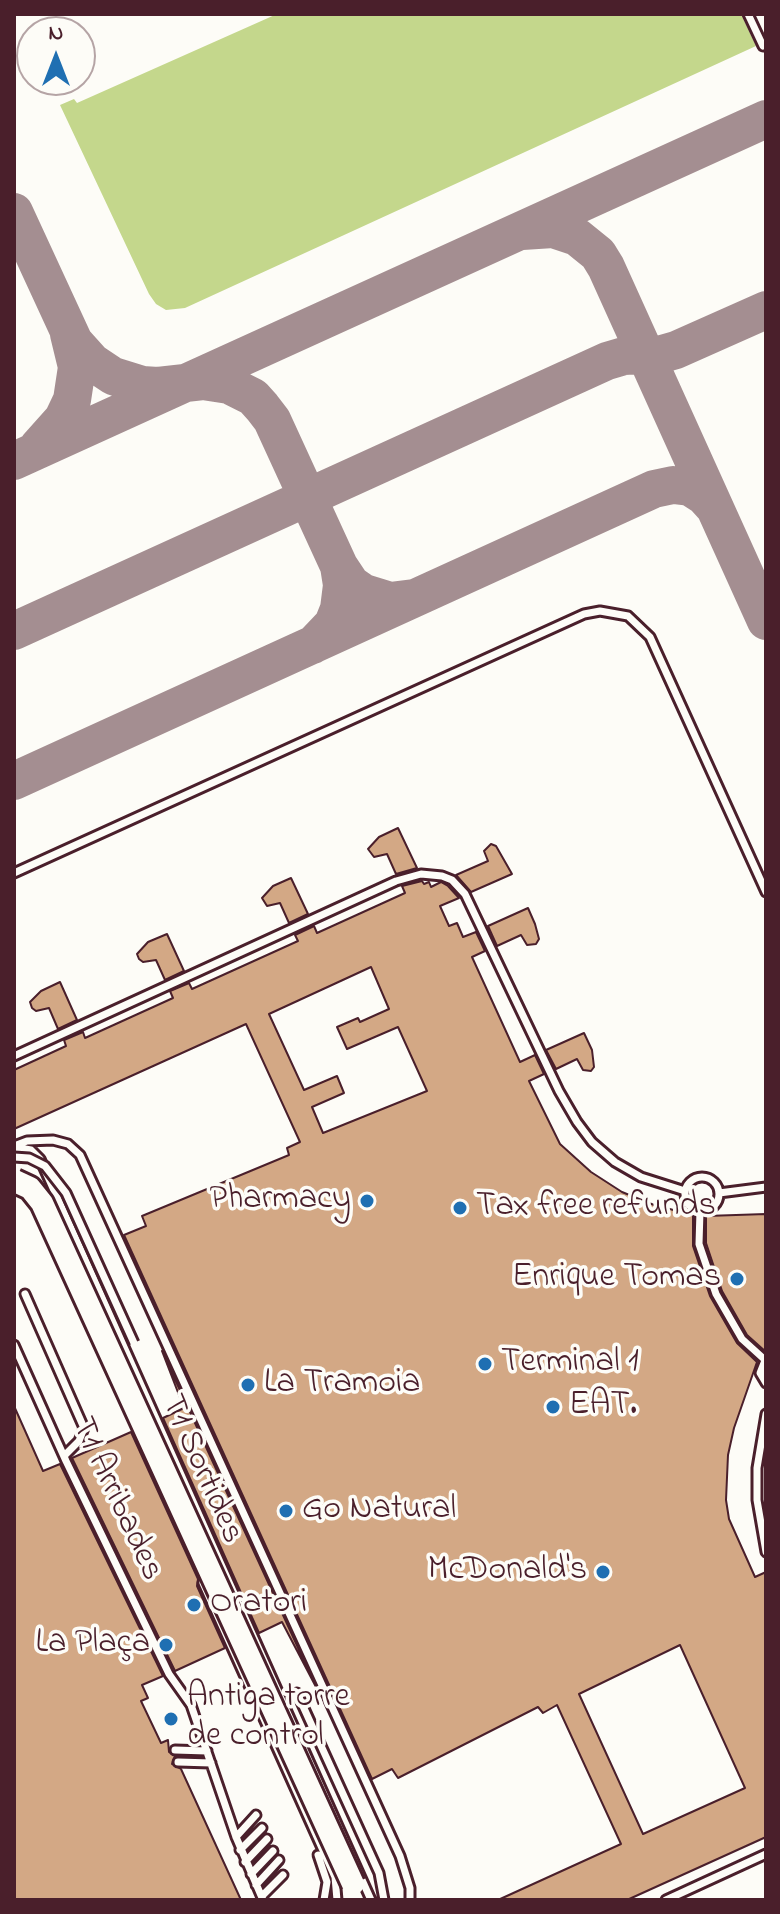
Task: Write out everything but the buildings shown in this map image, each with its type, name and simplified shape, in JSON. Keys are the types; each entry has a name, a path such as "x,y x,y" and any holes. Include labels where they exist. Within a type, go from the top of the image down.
{"main road":[{"name":"T1 Sortides","path":"14,1178 30,1188 42,1203 353,1884"}],"lane":[{"path":"748,14 763,46"},
{"path":"14,873 584,614 600,611 628,616 650,637 766,892"},
{"path":"14,1056 396,881 431,873 452,880 465,894 559,1091 592,1142 615,1162 641,1177 685,1191"},
{"path":"14,1146 27,1141 58,1141 68,1144 80,1155 400,1856 410,1888 410,1900"},
{"path":"14,1146 31,1150 40,1159 371,1900"},
{"path":"14,1157 29,1158 45,1166 66,1193 134,1343"},
{"path":"701,1177 714,1182 719,1193 716,1204 700,1211 690,1206 685,1191 690,1182 701,1177"},
{"path":"14,1178 25,1187 170,1507"},
{"path":"719,1193 766,1187"},
{"path":"700,1211 699,1244 716,1294 742,1339 765,1359 760,1373 766,1383"},
{"path":"25,1294 84,1428 79,1441 64,1456"},
{"name":"T1 Arribades","path":"14,1345 169,1674 191,1705 240,1850 262,1898"},
{"path":"766,1414 757,1468 757,1500 766,1552"},
{"path":"201,1578 335,1877 337,1900"},
{"path":"297,1693 379,1873 384,1900"},
{"path":"175,1750 207,1751"},
{"path":"178,1762 211,1763"},
{"path":"236,1837 256,1815"},
{"path":"240,1850 262,1828"},
{"path":"245,1862 267,1839"},
{"path":"251,1874 273,1851"},
{"path":"666,1900 766,1854"},
{"path":"318,1855 327,1882 324,1900"},
{"path":"256,1885 279,1860"},
{"path":"262,1898 283,1875"}],"green space":[{"path":"277,14 741,14 756,46 185,308 166,310 156,304 149,294 60,105 74,99 77,103"}],"taxiway":[{"path":"14,461 766,119"},
{"path":"14,212 74,342 92,362 113,376 142,385 203,381 229,385 253,397 272,420 339,566"},
{"path":"522,231 553,229 577,237 598,254 766,621"},
{"path":"14,631 607,361 676,350 766,310"},
{"path":"38,447 63,419 72,400 77,367 69,334"},
{"path":"14,781 654,489 673,485 690,487 714,507"},
{"path":"313,645 333,624 339,609 342,585 339,566 351,584 364,593 390,601 414,598"}],"place":[{"name":"Pharmacy","path":"367,1201"},
{"name":"Tax free refunds","path":"460,1208"},
{"name":"Enrique Tomas","path":"737,1279"},
{"name":"Terminal 1","path":"485,1364"},
{"name":"La Tramoia","path":"248,1385"},
{"name":"EAT.","path":"553,1407"},
{"name":"Go Natural","path":"286,1511"},
{"name":"McDonald's","path":"603,1572"},
{"name":"Oratori","path":"194,1605"},
{"name":"La Plaça","path":"166,1645"},
{"name":"Antiga torre de control","path":"171,1719"}]}
